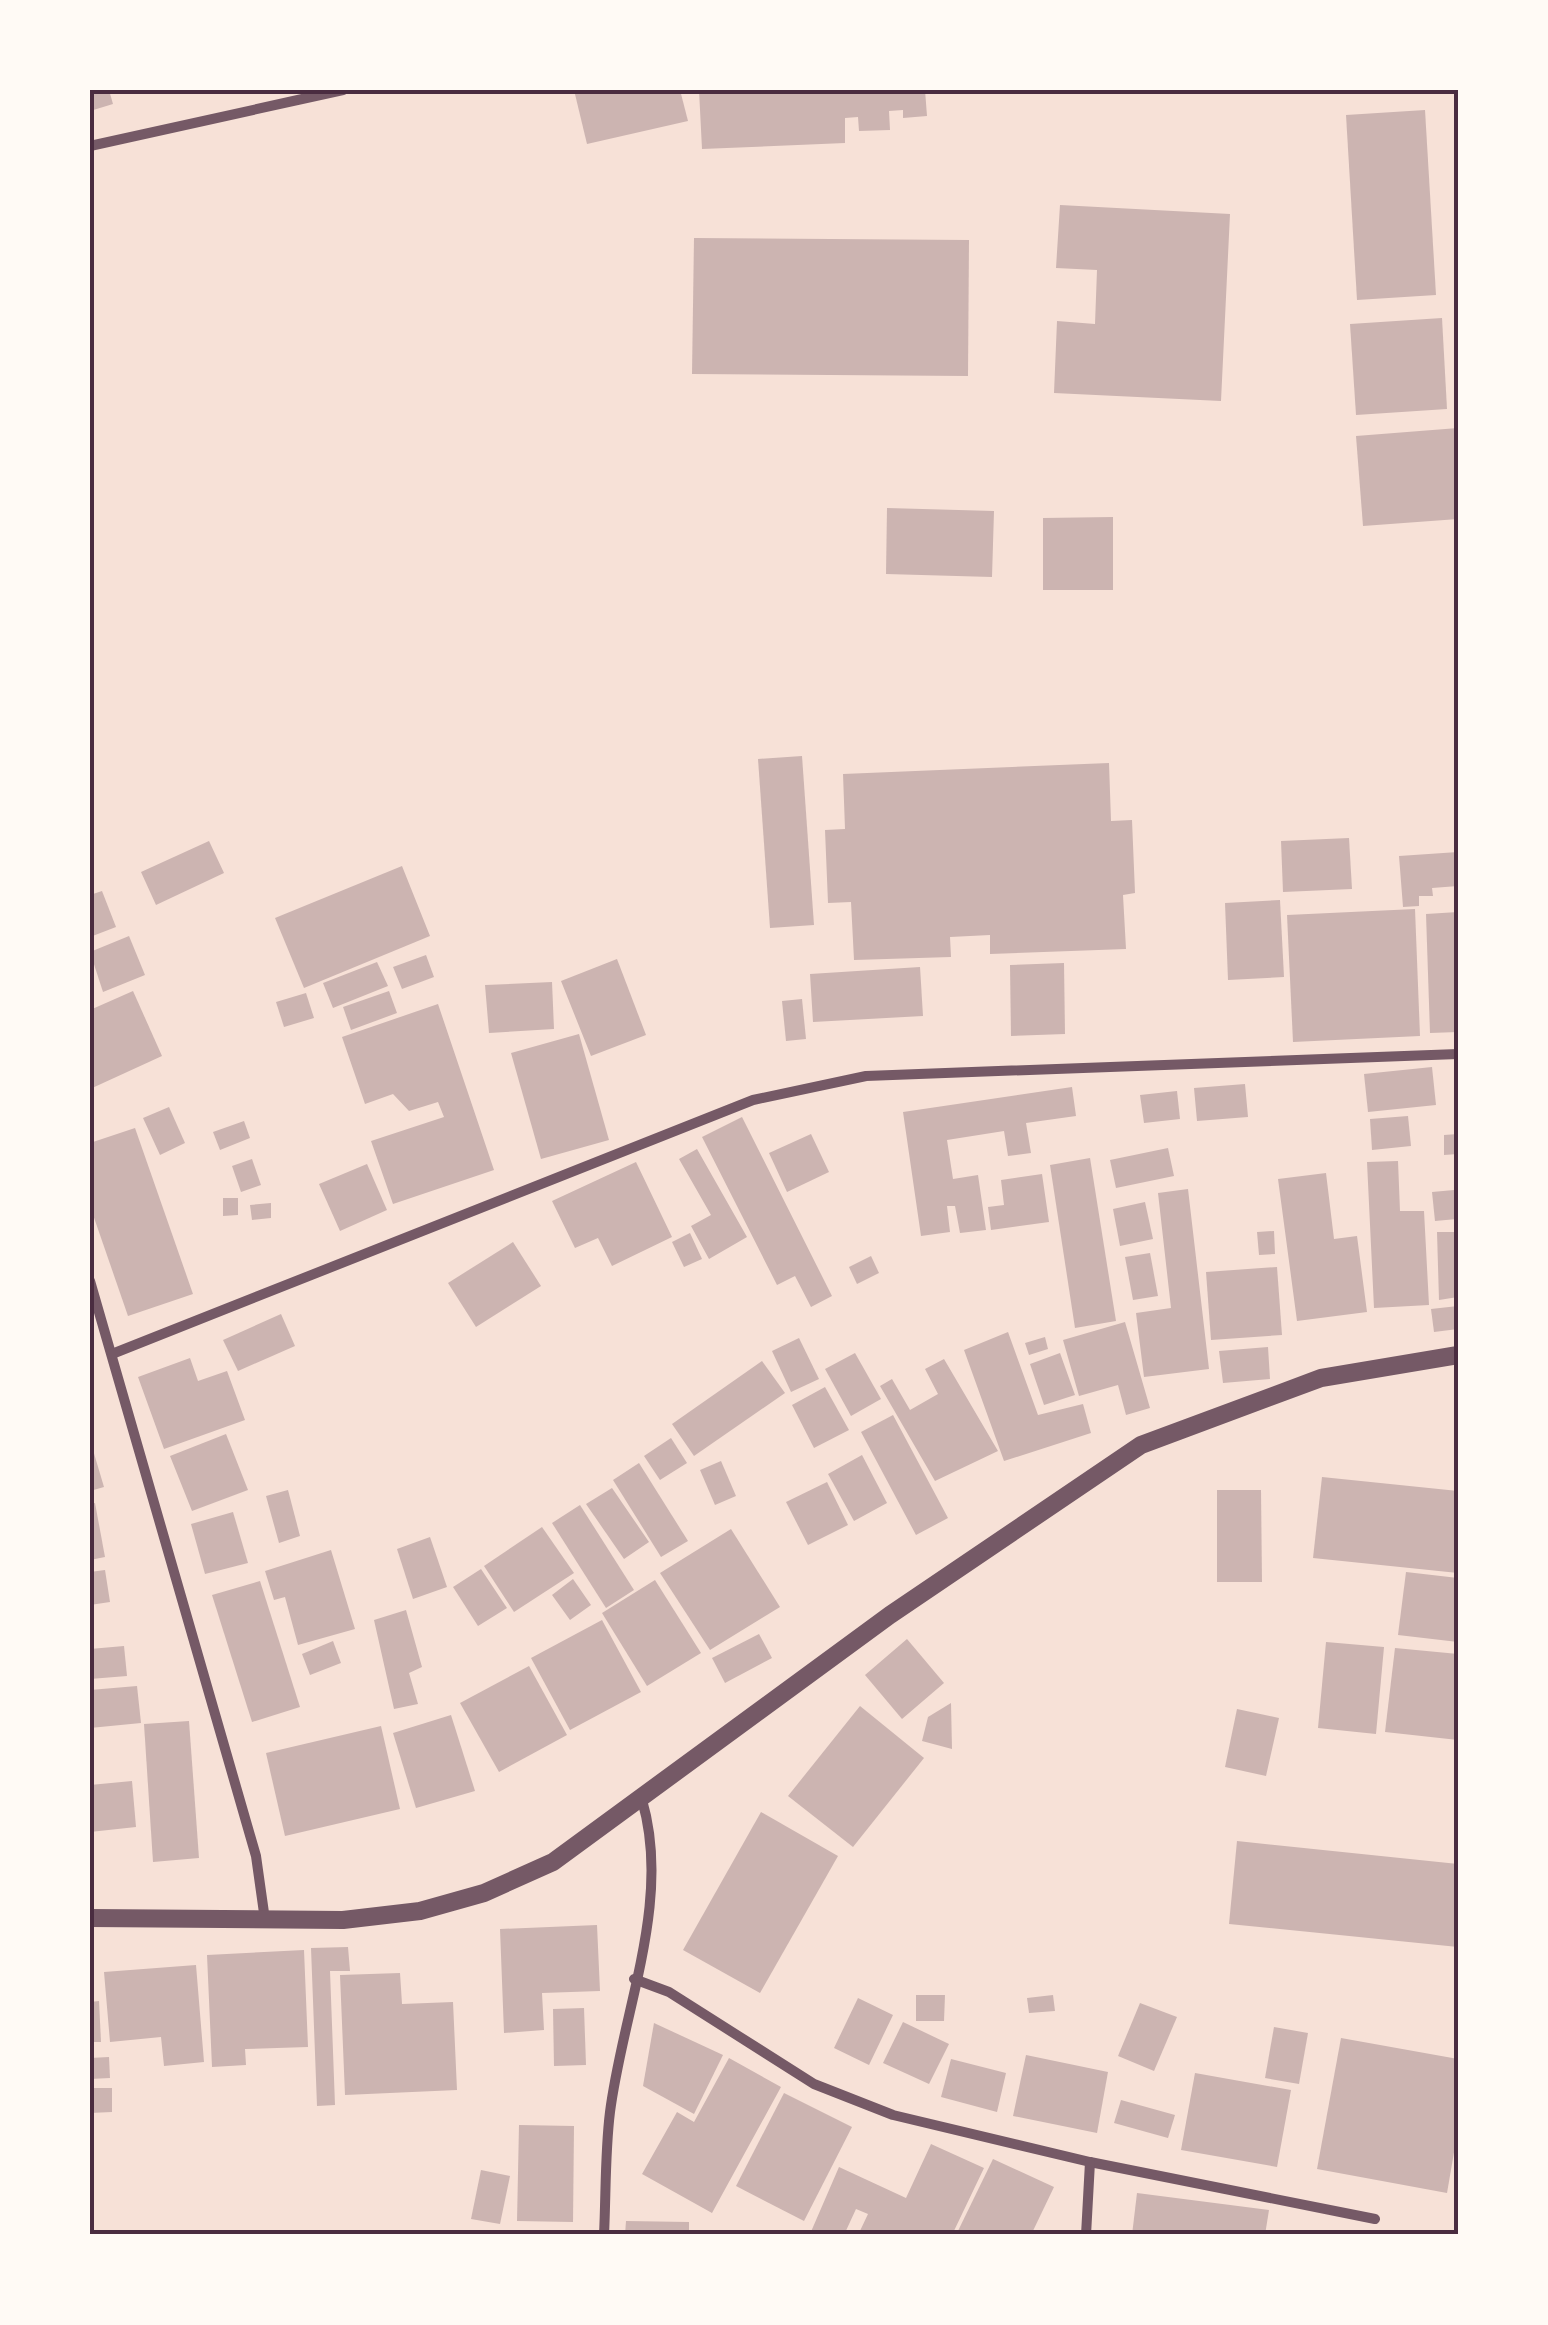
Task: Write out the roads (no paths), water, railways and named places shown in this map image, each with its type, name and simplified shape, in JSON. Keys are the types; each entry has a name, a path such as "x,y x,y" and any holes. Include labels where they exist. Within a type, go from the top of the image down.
{"street":[{"path":"90,146 343,90"},
{"path":"112,1354 753,1100 885,1075 1458,1054"},
{"path":"90,1281 256,1856 264,1920"},
{"path":"90,1918 343,1920 420,1911 484,1894 553,1862 890,1616 1141,1445 1321,1378 1458,1355"},
{"path":"604,2235 610,2113 651,1899 652,1833 642,1800"},
{"path":"634,1980 669,1992 814,2084 893,2115 1090,2162 1375,2220"},
{"path":"1086,2235 1090,2162"}]}
